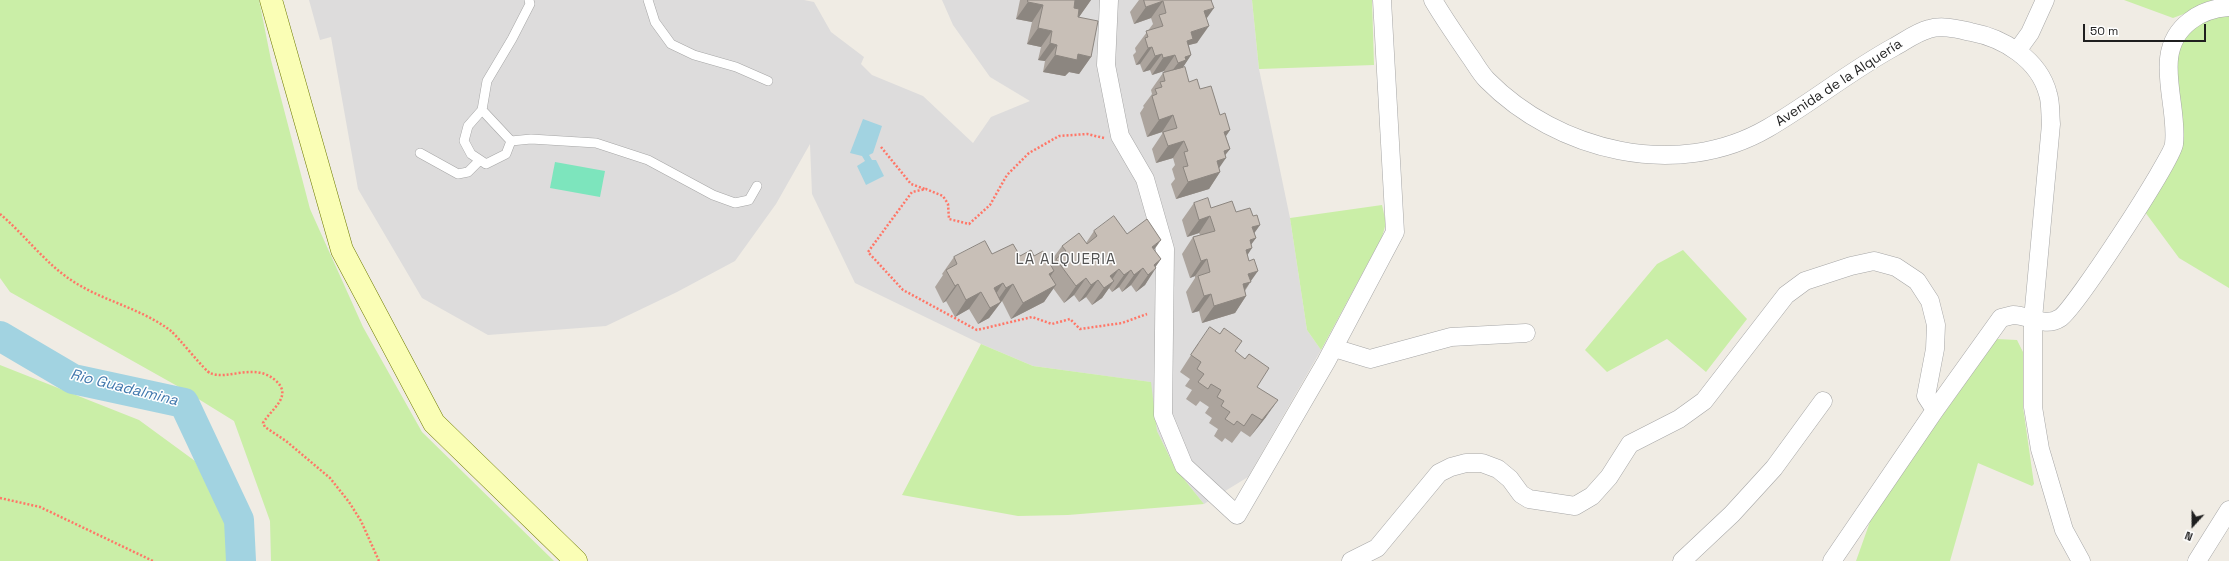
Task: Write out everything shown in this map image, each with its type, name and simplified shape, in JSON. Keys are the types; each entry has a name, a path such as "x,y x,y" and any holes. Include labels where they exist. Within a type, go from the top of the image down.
{"main road":[{"path":"272,0 342,250 434,423 576,561"}],"street":[{"path":"1109,0 1106,65 1120,136 1145,179 1165,249 1163,415 1184,466 1237,515 1334,348 1395,232 1382,0"},
{"name":"Avenida de la Alquería","path":"1432,0 1485,78 1510,101 1526,113 1569,136 1600,146 1650,155 1701,152 1735,143 1760,132 1816,98 1865,63 1929,29 1949,28 1991,36 2017,51 2035,68 2048,93 2051,124 2034,319 2032,407 2040,449 2064,530 2081,561"},
{"path":"2017,51 2030,33 2045,0"},
{"path":"1835,560 1935,410 2001,318 2013,315 2042,322 2060,318 2067,313 2089,284 2174,145 2168,61 2172,44 2180,28 2196,16 2217,8 2229,7"},
{"path":"1351,561 1377,548 1439,473 1466,462 1482,464 1498,469 1510,479 1521,494 1529,499 1576,506 1592,496 1609,477 1630,444 1679,419 1704,401 1786,295 1805,281 1851,266 1874,261 1896,267 1917,281 1930,301 1936,325 1935,349 1926,396 1935,410"},
{"path":"1334,348 1370,359 1451,337 1526,333"},
{"path":"1682,561 1732,514 1774,468 1823,401"},
{"path":"2197,561 2229,510"}],"lane":[{"path":"511,141 506,154 486,164 470,154 464,141 468,126 482,110 487,81 512,39 530,4 529,0"},
{"path":"648,0 654,22 671,44 694,55 736,67 768,81"},
{"path":"482,110 511,141"},
{"path":"511,141 531,139 596,142 648,160 713,195 735,203 749,200 757,186"},
{"path":"420,153 458,174 468,172 480,160"}],"path":[{"path":"881,147 911,184 943,196 948,204 949,219 969,224 990,206 1007,175 1029,153 1058,136 1087,134 1110,140 1120,136"},
{"path":"926,189 912,192 868,252 903,290 977,330 1032,317 1052,324 1070,319 1080,329 1122,323 1150,313"},
{"path":"0,214 70,280 108,300 150,318 171,331 209,373 221,375 255,372 274,380 281,389 282,398 277,407 263,423 265,428 286,441 330,478 349,502 379,561"},
{"path":"0,498 40,507 153,561"}],"shaded area":[{"path":"309,0 804,0 814,2 831,32 864,57 861,64 872,75 923,96 973,143 991,117 1030,101 990,77 953,25 942,0 1252,0 1259,69 1290,218 1307,330 1321,350 1248,477 1204,504 1175,468 1157,431 1150,382 1033,366 981,344 855,283 812,194 810,144 776,204 735,261 677,292 606,326 488,335 422,298 358,189 331,37 320,40"}],"green space":[{"path":"0,0 259,0 271,60 310,209 363,327 422,432 554,561 271,561 270,521 234,421 179,387 10,292 0,278"},
{"path":"1252,0 1372,0 1374,65 1259,69"},
{"path":"2124,0 2221,0 2173,18"},
{"path":"2229,16 2229,288 2179,258 2145,212 2182,146 2175,70 2182,37 2210,17"},
{"path":"555,162 605,171 600,197 550,188"},
{"path":"1382,205 1386,223 1382,237 1321,350 1307,330 1290,218"},
{"path":"1683,250 1747,319 1706,372 1667,339 1607,372 1585,350 1657,264"},
{"path":"1997,339 2017,340 2023,352 2023,407 2034,484 2032,486 1978,463 1950,561 1856,561 1871,519 1907,465"},
{"path":"981,344 1033,366 1151,382 1157,431 1175,468 1204,504 1068,515 1018,516 902,495"},
{"path":"0,365 139,420 195,461 230,533 231,561 0,561"}],"water":[{"path":"863,119 882,126 873,153 869,155 872,160 876,160 884,176 866,185 857,166 865,161 862,156 850,153"}],"building":[{"path":"1028,0 1075,0 1074,8 1079,9 1078,17 1098,21 1091,57 1078,54 1077,60 1055,55 1057,45 1050,43 1052,31 1038,28 1043,5 1028,2"},
{"path":"1144,0 1211,0 1214,8 1204,11 1209,26 1191,32 1193,39 1187,41 1191,55 1185,57 1186,60 1178,63 1175,55 1163,58 1162,54 1155,56 1152,47 1148,48 1145,38 1148,37 1146,31 1163,26 1159,15 1166,13 1163,1 1146,7"},
{"path":"1185,67 1189,82 1197,79 1200,89 1211,86 1220,115 1225,113 1230,130 1224,132 1230,149 1224,151 1226,158 1217,161 1220,172 1188,182 1183,167 1188,166 1184,152 1188,151 1184,141 1168,146 1163,132 1177,128 1173,115 1159,120 1152,96 1157,94 1155,89 1162,87 1160,82 1165,81 1163,73"},
{"path":"1208,198 1211,208 1232,201 1236,212 1250,208 1253,216 1257,215 1260,225 1252,227 1256,238 1250,240 1252,248 1246,250 1249,261 1254,259 1258,271 1248,274 1251,282 1243,284 1246,296 1214,306 1211,294 1204,296 1198,276 1210,272 1207,259 1201,261 1193,237 1215,231 1210,216 1199,220 1194,203"},
{"path":"1114,216 1127,234 1147,219 1161,240 1152,247 1161,259 1154,265 1156,268 1148,275 1143,268 1134,275 1131,270 1124,275 1119,269 1110,276 1114,281 1104,288 1098,280 1091,285 1086,278 1076,286 1056,259 1066,251 1062,246 1079,233 1087,244 1097,236 1094,231"},
{"path":"985,241 992,254 1013,244 1020,256 1031,250 1034,256 1043,251 1054,271 1049,274 1056,285 1023,303 1013,284 1006,288 1003,283 994,288 1001,302 990,308 981,292 966,300 958,284 955,286 946,270 957,264 954,257"},
{"path":"1210,327 1220,334 1224,328 1242,341 1235,351 1245,359 1249,354 1269,368 1257,387 1278,400 1262,420 1252,414 1244,426 1237,421 1234,425 1225,419 1230,412 1221,406 1224,401 1217,397 1221,390 1211,384 1208,389 1198,382 1204,374 1197,369 1201,362 1191,355"}],"waterway":[{"name":"Rio Guadalmina","path":"0,336 73,379 184,403 239,520 241,561"}],"district":[{"name":"LA ALQUERIA","path":"1066,260"}]}
